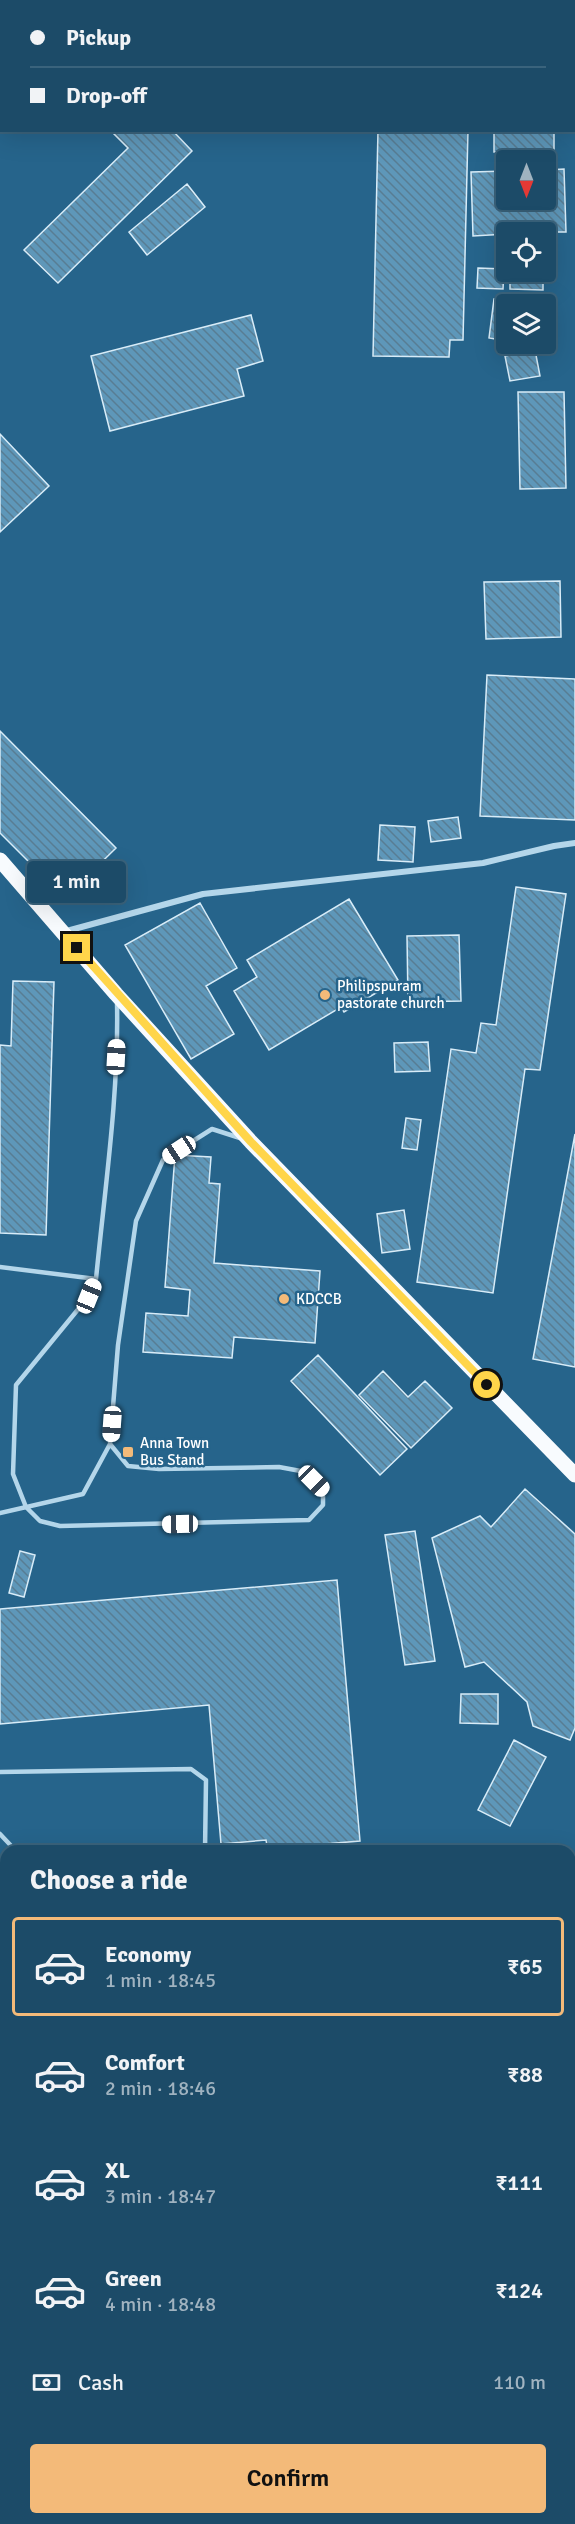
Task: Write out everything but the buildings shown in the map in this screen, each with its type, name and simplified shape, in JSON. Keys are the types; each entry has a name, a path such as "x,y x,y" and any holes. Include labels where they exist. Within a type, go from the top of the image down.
{"main road":[{"path":"0,860 6,873 63,932 116,994 251,1142 575,1475"}],"street":[{"path":"63,932 204,894 483,863 575,843"}],"lane":[{"path":"111,1444 128,1466 159,1469 279,1467 306,1472 323,1489 323,1505 309,1520 60,1526 40,1521 26,1507 13,1474 16,1385 89,1296 96,1279 114,1099 118,1036 116,994"},
{"path":"0,1513 83,1494 111,1444 118,1345 136,1221 163,1160 212,1129 251,1142"},
{"path":"0,1267 96,1279"},
{"path":"0,1772 190,1769 206,1780 205,1845"},
{"path":"0,1834 10,1845"}],"place":[{"name":"Philipspuram pastorate church","path":"325,995"},
{"name":"KDCCB","path":"284,1299"},
{"name":"Anna Town Bus Stand","path":"128,1452"}],"route":[{"path":"77,948 251,1142 487,1385"}]}
